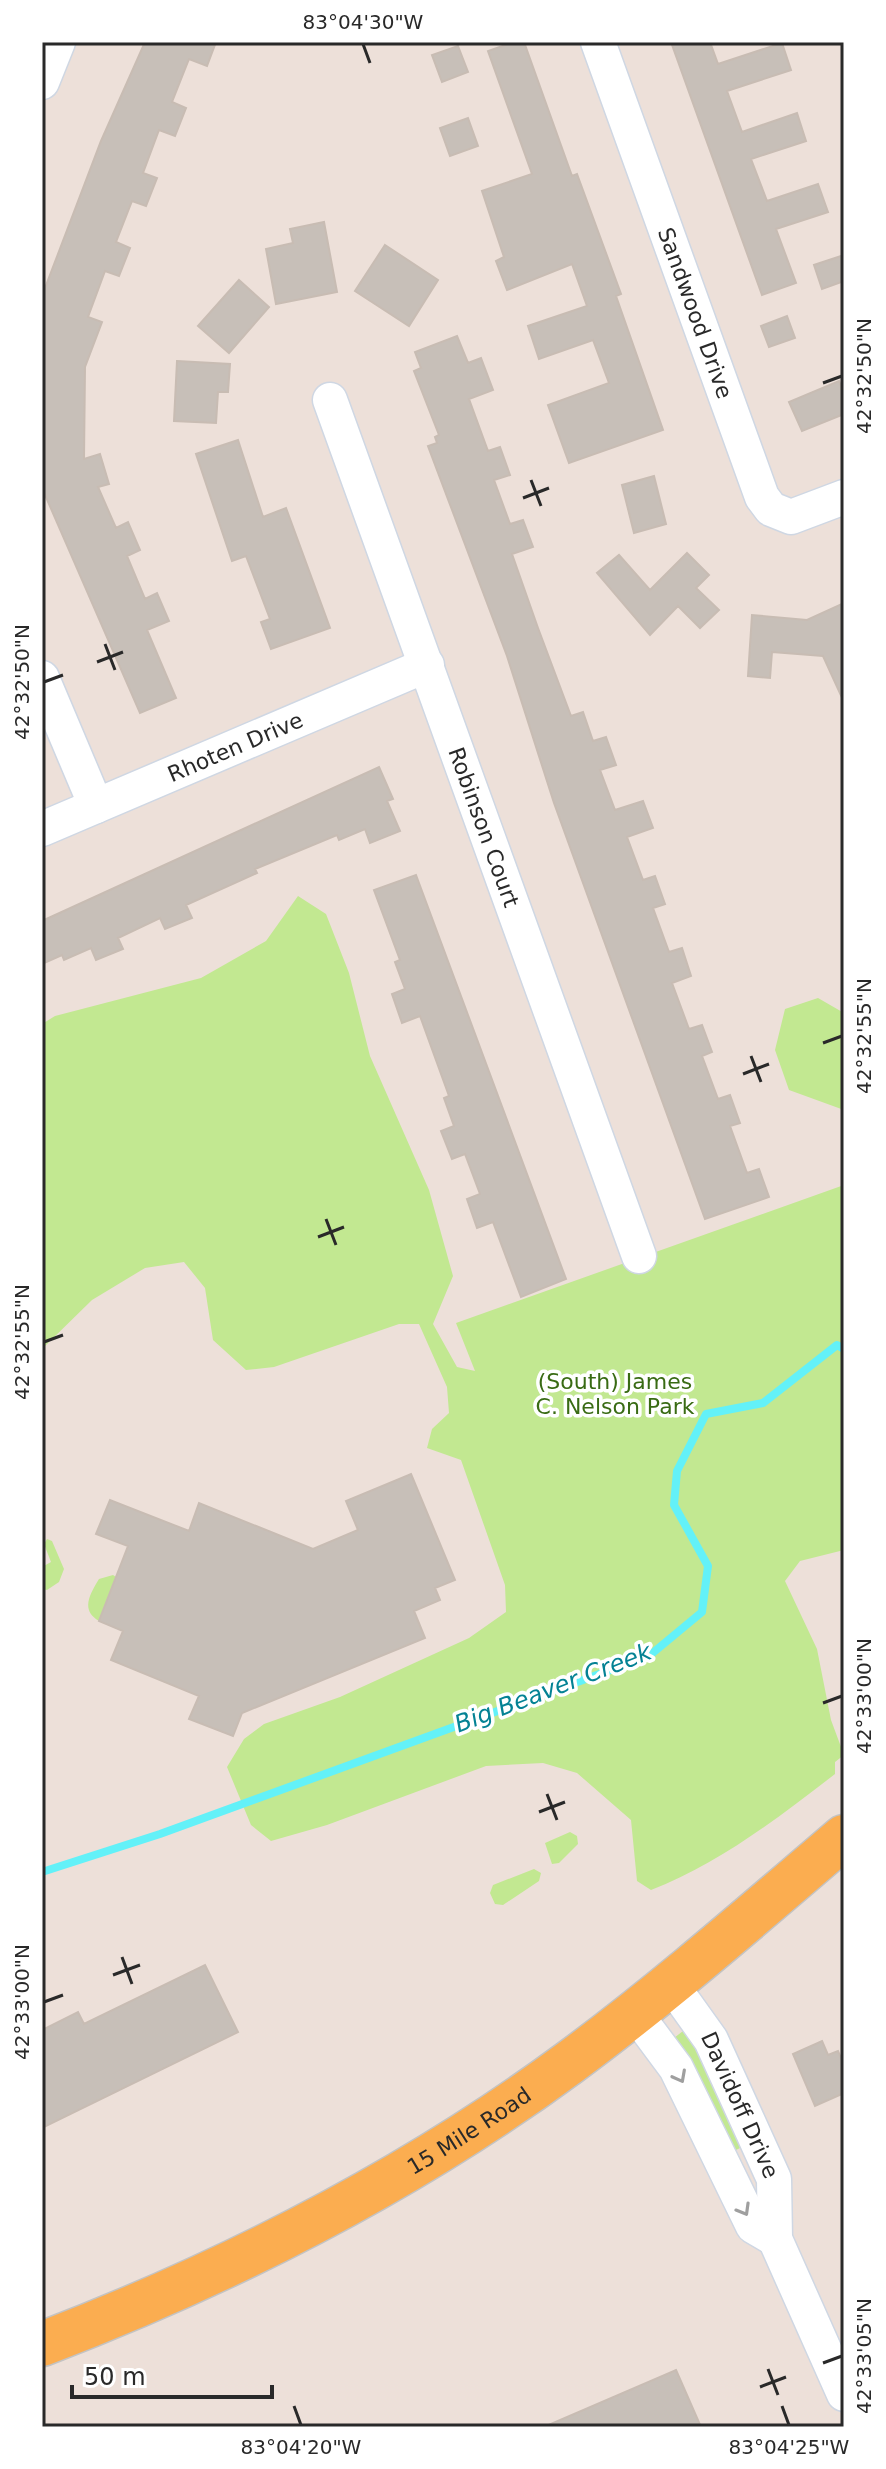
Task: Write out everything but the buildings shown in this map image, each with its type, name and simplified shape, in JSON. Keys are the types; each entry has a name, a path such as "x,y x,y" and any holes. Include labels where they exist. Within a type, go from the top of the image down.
{"main road":[{"name":"15 Mile Road","path":"42,2344 229,2264 321,2217 502,2109 635,2013 844,1837"}],"street":[{"path":"42,82 58,42"},
{"name":"Sandwood Drive","path":"598,42 762,497 771,509 791,517 844,497"},
{"name":"Robinson Court","path":"330,400 639,1256"},
{"name":"Rhoten Drive","path":"42,829 427,665"},
{"path":"42,678 96,806"},
{"name":"Davidoff Drive","path":"671,1984 711,2040 774,2179 775,2239 844,2394"},
{"name":"Davidoff Drive","path":"635,2013 676,2068 753,2226 775,2239"}],"green space":[{"name":"(South) James C. Nelson Park","path":"298,896 326,914 349,973 370,1056 429,1190 453,1276 433,1324 457,1367 475,1371 456,1323 844,1185 844,1550 800,1561 785,1581 817,1649 831,1720 844,1755 835,1762 835,1774 769,1823 700,1868 651,1890 637,1881 631,1820 577,1773 543,1763 486,1766 327,1825 271,1841 251,1825 227,1767 244,1739 264,1724 340,1697 469,1638 506,1612 505,1585 461,1460 427,1448 432,1429 449,1413 447,1387 419,1324 399,1324 274,1367 246,1370 213,1340 205,1288 184,1262 145,1268 92,1300 42,1349 42,1024 55,1016 201,978 266,941"},
{"path":"818,998 844,1013 844,1110 789,1090 775,1050 785,1009"},
{"path":"47,1539 52,1541 64,1569 59,1582 47,1590 42,1589 42,1567 51,1562 44,1544"},
{"path":"113,1575 119,1579 114,1583 99,1621 90,1612 88,1602 99,1579"},
{"path":"570,1832 577,1836 578,1844 559,1863 552,1864 545,1843"},
{"path":"534,1869 541,1873 539,1881 503,1905 495,1904 490,1893 493,1885"},
{"path":"683,2031 701,2049 718,2083 742,2147 732,2152 674,2038"}],"waterway":[{"name":"Big Beaver Creek","path":"42,1872 160,1834 649,1656 702,1612 708,1566 674,1505 677,1471 706,1414 763,1403 837,1345 844,1349"}]}
